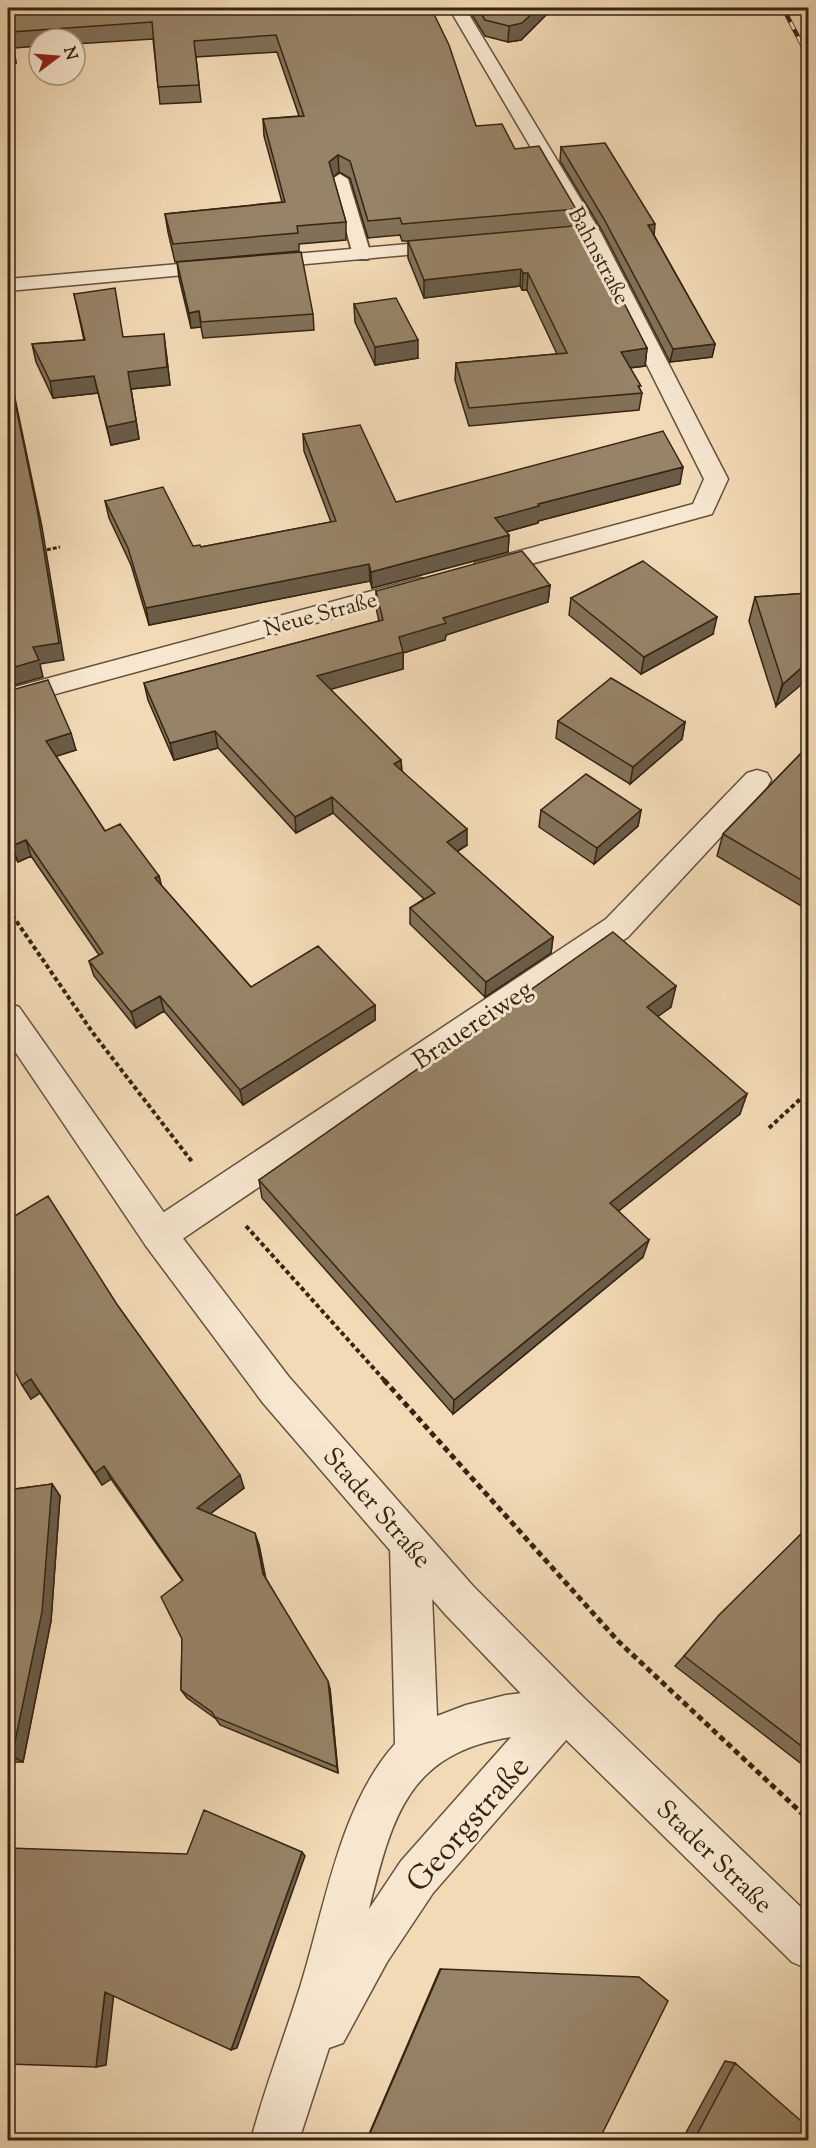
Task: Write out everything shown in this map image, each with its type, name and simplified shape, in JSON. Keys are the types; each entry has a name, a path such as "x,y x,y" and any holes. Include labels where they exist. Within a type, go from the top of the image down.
{"street":[{"name":"Bahnstraße","path":"457,8 591,233 716,479 703,509"},
{"path":"568,236 591,233"},
{"path":"8,285 476,244"},
{"name":"Neue Straße","path":"8,698 703,509"},
{"name":"Brauereiweg","path":"159,1235 616,928 757,780"},
{"name":"Stader Straße","path":"8,1016 159,1235 276,1390 459,1600 565,1709 808,1946"},
{"path":"410,1545 417,1753"},
{"name":"Georgstraße","path":"275,2140 297,2077 369,1835 397,1772 417,1753 444,1736 494,1719 565,1709"},
{"name":"Georgstraße","path":"297,2077 371,1946 400,1900 438,1852 565,1709"}],"lane":[{"path":"340,179 362,255"}],"path":[{"path":"39,551 60,547"},
{"path":"8,909 93,1032 217,1194 618,1641 808,1819"},
{"path":"769,1128 808,1092"}],"building":[{"path":"8,8 431,8 449,45 476,126 502,124 515,149 539,146 576,209 402,224 400,218 368,221 350,161 338,155 329,162 346,222 297,226 298,233 173,244 165,214 285,202 263,119 304,116 276,35 194,41 199,85 158,87 152,22 82,27 27,27 27,31 11,32 12,46 8,47"},
{"path":"478,8 538,8 522,23 509,26 485,20"},
{"path":"605,143 655,224 648,225 715,344 673,349 604,219 561,147"},
{"path":"584,225 647,348 621,352 641,386 638,386 642,393 469,408 456,363 567,353 528,273 523,273 521,269 424,280 408,241"},
{"path":"301,252 313,314 201,322 199,311 189,313 177,262"},
{"path":"115,288 123,337 164,334 167,367 128,372 136,421 107,427 94,376 50,381 32,344 85,340 74,294"},
{"path":"396,298 418,340 375,347 354,304"},
{"path":"8,368 37,509 59,643 33,647 39,660 8,669"},
{"path":"360,425 396,502 663,431 683,467 538,504 539,506 495,518 509,535 371,572 369,564 146,608 128,548 105,501 163,487 193,546 200,545 201,547 336,521 303,434"},
{"path":"522,551 550,585 443,618 446,623 399,637 403,652 317,676 401,760 394,764 467,829 447,842 553,937 486,982 410,908 435,893 332,797 295,817 215,731 170,743 144,683 383,620 376,591"},
{"path":"643,561 717,617 644,657 571,598"},
{"path":"808,593 808,662 783,684 755,597"},
{"path":"611,678 685,722 633,767 558,721"},
{"path":"48,680 71,733 46,741 105,831 120,824 159,876 155,878 251,987 318,946 375,1005 240,1090 160,996 131,1012 89,961 103,953 26,840 12,846 8,838 8,691"},
{"path":"808,746 808,884 723,834"},
{"path":"586,774 641,810 597,848 541,810"},
{"path":"613,932 676,986 647,1007 747,1094 610,1203 649,1240 454,1400 259,1180"},
{"path":"48,1196 118,1306 240,1475 197,1508 255,1533 263,1574 328,1681 337,1767 215,1717 212,1712 181,1690 182,1639 161,1597 183,1580 104,1466 95,1473 31,1379 22,1385 8,1358 8,1220"},
{"path":"52,1484 42,1612 12,1756 8,1756 8,1490"},
{"path":"808,1527 808,1751 684,1656 719,1615"},
{"path":"204,1810 302,1852 231,2050 105,1992 96,2067 8,2064 8,1848 187,1854"},
{"path":"441,1969 639,1977 668,2001 599,2140 372,2140 368,2138"},
{"path":"735,2063 808,2127 808,2140 694,2140"}],"railway":[{"path":"783,8 808,56"}]}
